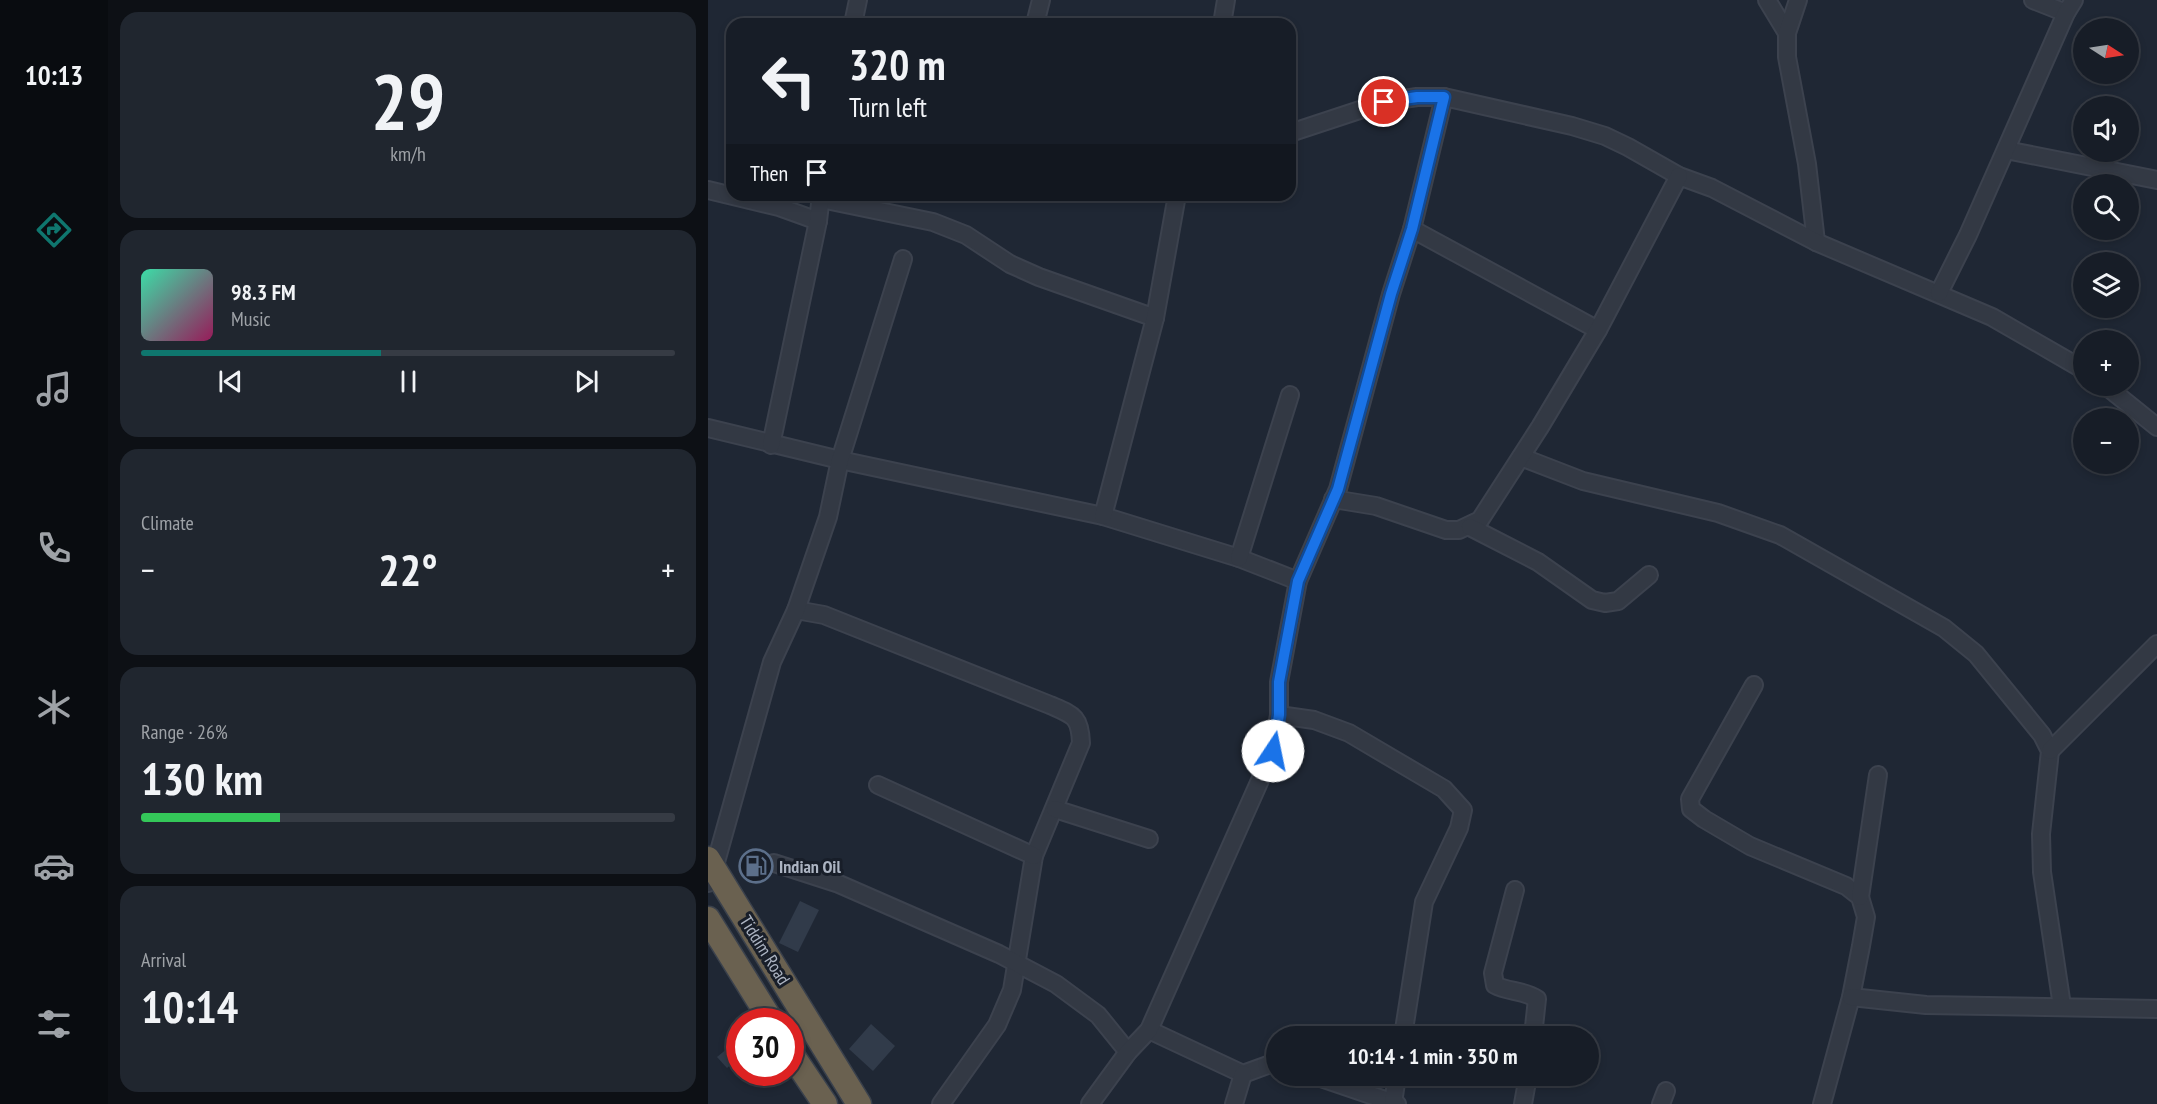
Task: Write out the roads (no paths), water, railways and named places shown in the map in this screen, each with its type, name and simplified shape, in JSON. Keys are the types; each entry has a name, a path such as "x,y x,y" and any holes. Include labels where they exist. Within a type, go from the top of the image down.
{"highway":[{"name":"Tiddim Road","path":"710,870 859,1104"},
{"name":"Tiddim Road","path":"708,919 763,1008"},
{"path":"804,1073 825,1104"}],"street":[{"path":"854,18 858,0"},
{"path":"1036,18 1041,0"},
{"path":"1223,18 1226,0"},
{"path":"1767,0 1787,33"},
{"path":"1798,0 1787,33 1787,57 1807,164 1816,242"},
{"path":"1939,293 1968,235 2070,6 2032,0"},
{"path":"1296,131 1384,102 1417,97 1444,97 1605,136 1679,176 1721,193 1816,242 1992,317 2073,364"},
{"path":"1090,1104 1128,1052 1149,1030 1273,751 1279,715 1279,682 1298,581 1334,499 1412,229 1444,97"},
{"path":"2006,150 2157,180"},
{"path":"1334,499 1376,506 1446,530 1470,527 1486,513 1598,330 1679,176"},
{"path":"708,190 726,194"},
{"path":"753,201 818,221"},
{"path":"771,445 820,201"},
{"path":"839,201 933,222 966,235 1010,264 1039,277 1155,318"},
{"path":"1103,516 1155,318 1176,201"},
{"path":"1412,229 1598,330"},
{"path":"710,870 772,662 796,610 828,517 840,460 903,259"},
{"path":"1239,558 1290,394"},
{"path":"2118,396 2157,427"},
{"path":"708,428 771,445 1103,516 1239,558 1298,581"},
{"path":"1521,457 1583,481 1718,513 1780,536 1944,628 1962,641 2042,735 2050,751 2041,834 2042,872 2062,1006"},
{"path":"1470,527 1538,562 1592,600 1605,603 1618,601 1649,575"},
{"path":"796,610 824,615 1070,713 1080,724 1081,743 1034,856 1012,990 997,1025 941,1104"},
{"path":"2050,751 2157,644"},
{"path":"1754,686 1690,799 1691,809 1750,846 1846,886 1860,897"},
{"path":"1279,715 1314,720 1348,733 1444,789 1463,810 1459,828 1424,902 1405,1026"},
{"path":"1821,1104 1851,997 1866,917 1860,897 1878,775"},
{"path":"878,785 1034,856"},
{"path":"1055,809 1149,839"},
{"path":"774,863 839,884 1017,964 1056,984 1098,1015 1128,1052"},
{"path":"1515,890 1493,973 1495,985 1506,990 1529,994 1537,999 1534,1026"},
{"path":"1851,997 1926,1005 2157,1009"},
{"path":"1149,1030 1243,1074 1266,1066"},
{"path":"1234,1104 1243,1074"},
{"path":"1345,1086 1395,1103 1396,1086"},
{"path":"1523,1104 1526,1086"}],"place":[{"name":"Indian Oil","path":"756,866"}]}
